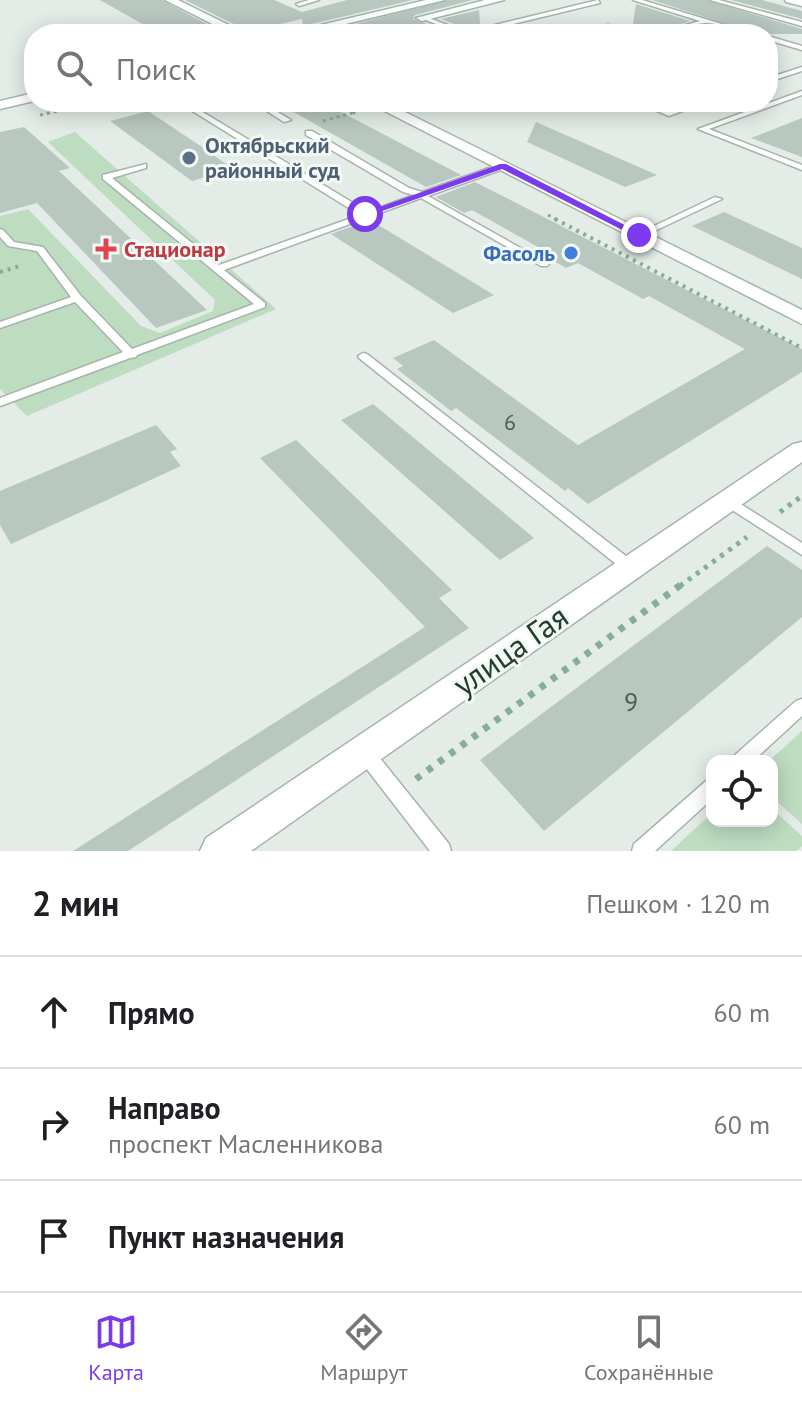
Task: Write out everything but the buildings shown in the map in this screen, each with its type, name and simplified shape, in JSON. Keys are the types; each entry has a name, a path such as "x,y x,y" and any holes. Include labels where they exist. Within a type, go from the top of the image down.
{"main road":[{"path":"170,0 220,24"},
{"path":"333,24 440,0"},
{"path":"410,21 499,0"},
{"path":"790,0 802,3"},
{"path":"0,105 24,99"},
{"path":"392,112 802,318"},
{"name":"улица Гая","path":"219,851 802,450"}],"lane":[{"path":"299,4 316,0"},
{"path":"507,24 598,2 593,0"},
{"path":"636,0 717,24"},
{"path":"713,0 802,24"},
{"path":"424,18 440,24"},
{"path":"695,24 706,21"},
{"path":"778,41 802,48"},
{"path":"778,77 802,69"},
{"path":"778,102 802,93"},
{"path":"197,112 365,214"},
{"path":"273,112 287,120"},
{"path":"749,112 702,129 802,168"},
{"path":"309,133 406,190 419,194 544,264"},
{"path":"0,402 261,305 106,177 143,166"},
{"path":"217,269 503,166"},
{"path":"639,235 718,199"},
{"path":"0,232 11,244 40,249 77,298 132,355"},
{"path":"0,325 77,298"},
{"path":"363,356 631,568"},
{"path":"728,501 802,550"},
{"path":"748,755 802,706"},
{"path":"363,752 442,851"},
{"path":"641,851 706,792"}],"path":[{"path":"28,118 54,112"},
{"path":"352,112 367,120"},
{"path":"542,211 802,348"},
{"path":"396,793 802,496"}],"green space":[{"path":"75,132 276,309 27,416 0,389 0,216 28,209 141,326 160,333 213,311 215,300 48,142"},
{"path":"802,731 802,824 778,802 776,755"},
{"path":"778,814 802,836 802,846 797,851 671,851 706,819 706,827 778,827"}],"place":[{"name":"Октябрьский районный суд","path":"189,158"},
{"name":"Стационар","path":"106,249"},
{"name":"Фасоль","path":"571,253"}],"route":[{"path":"365,214 503,166 639,235"}]}
